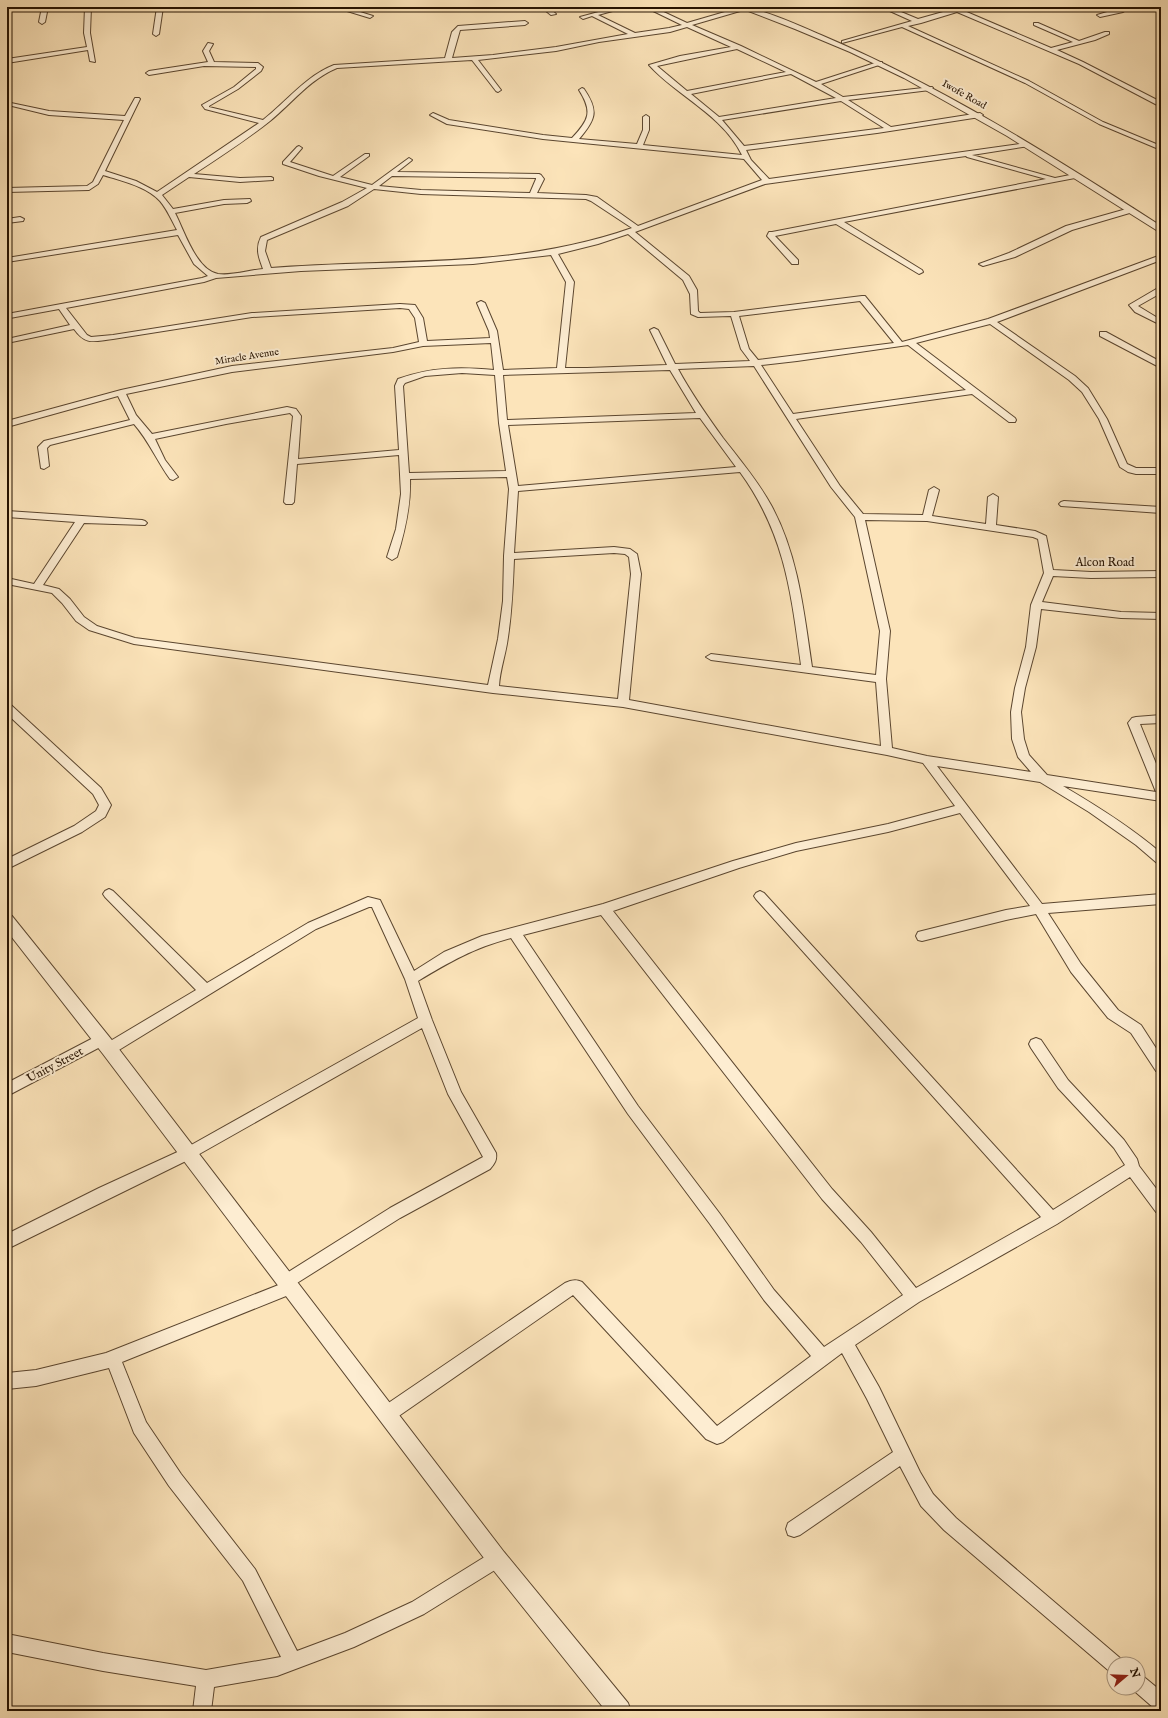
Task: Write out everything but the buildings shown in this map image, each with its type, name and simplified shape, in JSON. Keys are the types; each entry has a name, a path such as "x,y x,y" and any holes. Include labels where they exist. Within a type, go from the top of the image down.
{"street":[{"path":"42,22 45,7"},
{"path":"88,7 87,32 93,61"},
{"path":"156,34 160,7"},
{"path":"337,7 370,16"},
{"path":"544,7 553,14"},
{"path":"583,17 624,7"},
{"path":"648,7 687,26 739,47 793,72 890,129"},
{"path":"157,195 264,122 299,91 329,68 364,64 474,58 556,49 599,40 635,36 687,26 746,7"},
{"name":"Iwofe Road","path":"746,7 844,42 948,95 1038,145 1161,223"},
{"name":"Iwofe Road","path":"746,7 880,63 930,88 948,95 1161,230"},
{"path":"884,7 919,22"},
{"path":"844,42 919,22 967,7"},
{"path":"1100,16 1115,13 1128,7"},
{"path":"957,10 1103,73 1161,106"},
{"path":"594,15 610,25 618,26 635,36"},
{"path":"448,60 455,32 458,28 525,23"},
{"path":"1036,24 1079,43"},
{"path":"904,26 1027,82 1101,123 1161,148"},
{"path":"1051,50 1079,43 1107,33"},
{"path":"210,44 206,51 212,64"},
{"path":"739,47 674,59 652,65 717,119 742,148 746,157 757,171 768,182"},
{"path":"7,61 90,48"},
{"path":"474,58 498,90"},
{"path":"815,84 880,63"},
{"path":"148,73 212,64 252,65 260,67 259,70 236,88 205,105 207,108 264,122"},
{"path":"687,93 793,72"},
{"path":"717,119 841,99 930,88"},
{"path":"574,140 590,121 591,110 589,100 582,90"},
{"path":"7,190 89,188 96,183 137,99"},
{"path":"11,105 49,113 128,118"},
{"path":"433,115 455,124 574,140 746,157"},
{"path":"742,148 890,129 980,115"},
{"path":"639,147 646,130 646,117"},
{"path":"10,316 204,280 214,276 268,271 450,263 553,252 597,242 630,232 674,216 727,193 768,182 1027,145"},
{"path":"299,148 285,163 334,178 373,187 421,192 586,197 594,199 638,229"},
{"path":"964,154 1055,180"},
{"path":"334,178 367,155"},
{"path":"268,271 261,253 260,245 264,239 345,204 373,187 409,160"},
{"path":"101,172 135,184 161,198 171,211 192,256 203,270 214,276"},
{"path":"391,174 539,176 540,180 534,193 536,196"},
{"path":"187,175 240,180 271,179"},
{"path":"795,262 771,236 772,234 1076,176"},
{"path":"171,211 224,202 247,201"},
{"path":"983,264 1012,255 1069,228 1130,210"},
{"path":"7,221 20,219"},
{"path":"836,221 918,272"},
{"path":"7,260 180,232"},
{"path":"630,232 686,278 695,293 694,312 696,315 734,314 862,298 900,346"},
{"path":"553,252 570,282 561,370"},
{"path":"392,557 400,529 406,494 402,452 399,386 401,381 424,373 436,371 476,371 499,373 561,370 588,372 756,363 900,346 991,321 1161,257"},
{"path":"1161,290 1133,305 1138,310 1161,322"},
{"path":"481,304 493,331 495,340 503,423 514,489 506,614 503,639 494,676 493,689"},
{"path":"60,306 84,337 91,338 113,337 252,315 400,306 412,307 419,318 423,344"},
{"path":"734,314 745,349 756,363 836,487 860,517 885,631 881,679 887,751"},
{"path":"991,321 1072,378 1085,390 1103,418 1123,465 1134,471 1161,471"},
{"path":"7,341 76,326"},
{"path":"654,330 671,367 702,414 758,491 782,539 793,586 807,668"},
{"path":"1103,334 1161,365"},
{"name":"Miracle Avenue","path":"7,424 121,393 232,369 393,350 423,344 495,340"},
{"path":"910,343 1012,420"},
{"path":"791,417 974,391"},
{"path":"121,393 132,416 150,438 161,460 173,477"},
{"path":"150,438 226,421 291,410 297,416 289,502"},
{"path":"503,423 702,414"},
{"path":"44,466 42,447 47,443 136,421"},
{"path":"293,462 402,452"},
{"path":"514,489 741,469"},
{"path":"404,476 512,474"},
{"path":"927,518 934,490"},
{"path":"990,526 993,497"},
{"path":"1064,504 1161,510"},
{"path":"7,514 142,523"},
{"path":"860,517 927,518 990,526 1035,534 1043,538 1049,574 1036,605 1031,647 1020,688 1016,712 1018,739 1024,757 1045,780 1093,809 1140,842 1161,860"},
{"path":"37,587 81,520"},
{"path":"509,556 614,550 627,551 634,556 636,574 623,703"},
{"name":"Alcon Road","path":"1049,574 1091,576 1161,574"},
{"path":"7,581 55,591 66,601 80,619 93,628 134,641 570,699 623,703 887,751 926,760 1161,798"},
{"path":"1036,605 1121,615 1161,616"},
{"path":"711,657 807,668 881,679"},
{"path":"7,708 97,791 105,805 101,814 78,829 7,864"},
{"path":"1161,719 1136,721 1134,723 1161,790"},
{"path":"926,760 1038,909 1076,968 1114,1014 1136,1029 1161,1066"},
{"path":"7,1381 36,1378 113,1358 289,1284 395,1213 485,1164 490,1159 489,1153 455,1094 425,1020 411,979 448,956 482,941 604,909 737,864 796,847 888,828 962,808"},
{"path":"109,894 205,990"},
{"path":"760,896 850,993 942,1098 1052,1219"},
{"path":"922,936 1006,915 1038,909 1161,899"},
{"name":"Unity Street","path":"7,1090 106,1045 205,990 312,926 368,902 376,903 411,979"},
{"path":"604,909 827,1194 866,1238 914,1297"},
{"path":"7,920 189,1153 498,1559 620,1711"},
{"path":"514,932 633,1110 715,1219 768,1295 822,1357"},
{"path":"7,1242 104,1193 189,1153 425,1020"},
{"path":"1036,1044 1063,1084 1119,1144 1132,1164 1132,1168 1161,1207"},
{"path":"387,1414 570,1288 577,1287 712,1433 717,1436 822,1357 914,1297 1052,1219 1132,1168"},
{"path":"845,1342 873,1393 902,1455 927,1500 950,1524 1106,1657"},
{"path":"113,1358 140,1427 175,1480 249,1575 293,1660"},
{"path":"794,1529 902,1455"},
{"path":"7,1643 206,1680 277,1666 348,1641 418,1608 498,1559"},
{"path":"202,1711 206,1680"},
{"path":"1146,1691 1161,1703"}]}
